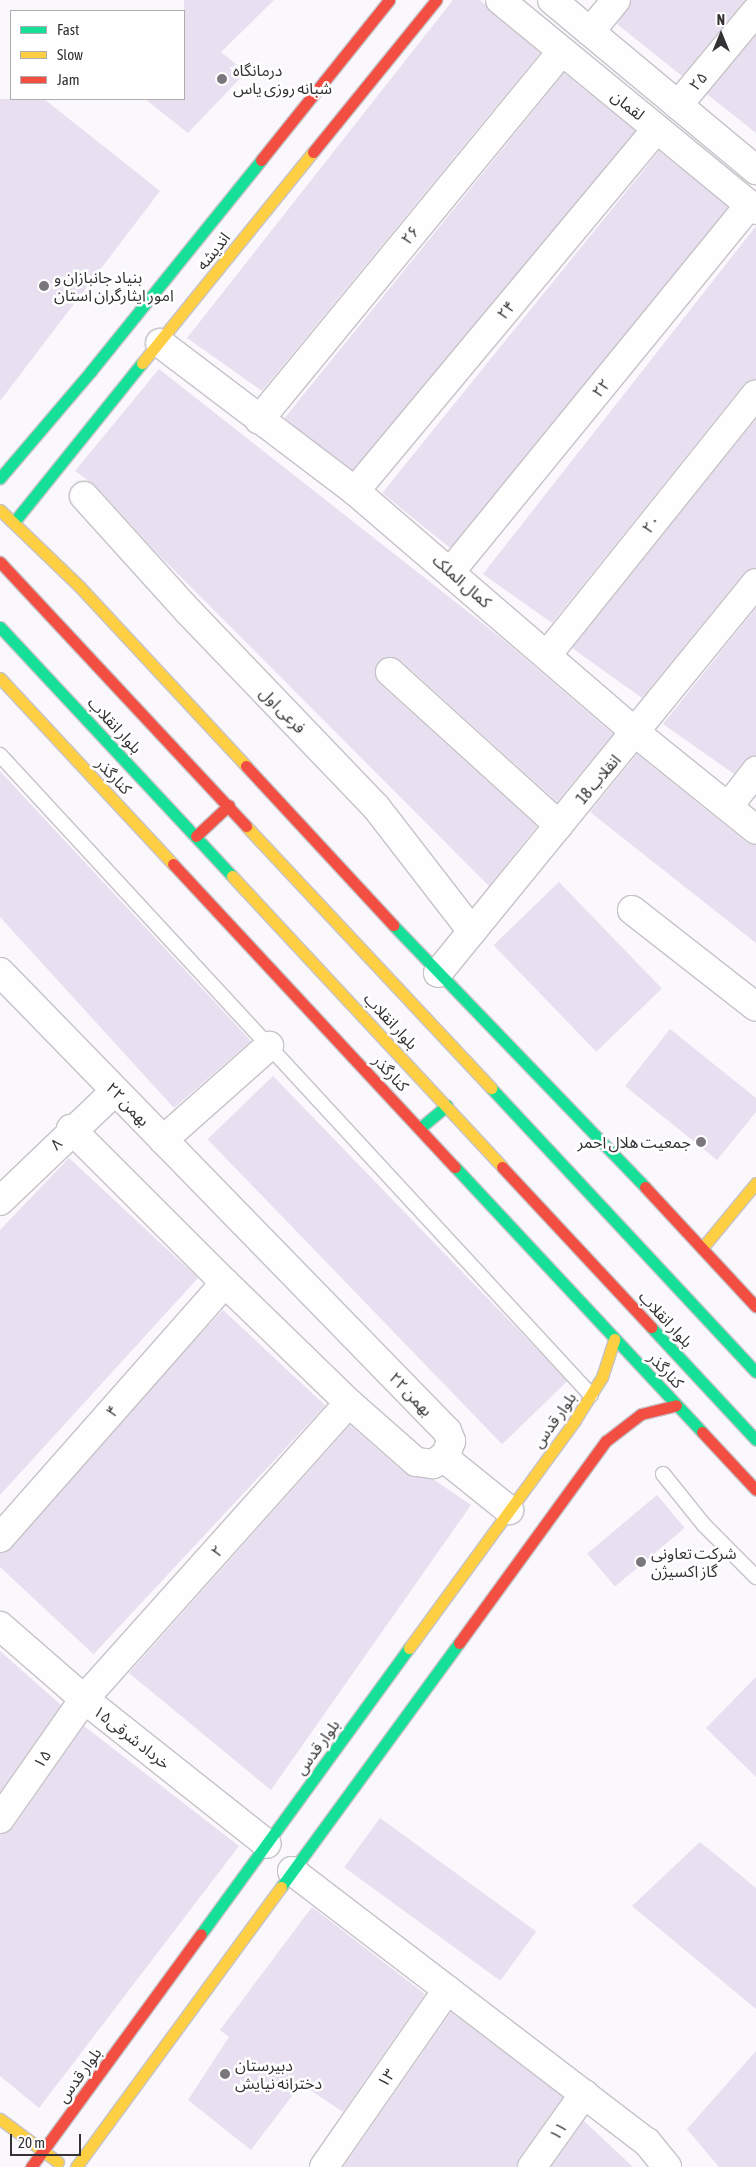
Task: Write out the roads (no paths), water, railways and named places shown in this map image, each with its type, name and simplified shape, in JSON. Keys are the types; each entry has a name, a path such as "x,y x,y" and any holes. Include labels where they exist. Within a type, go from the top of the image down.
{"main road":[{"name":"اندیشه","path":"4,479 281,141 389,0"},
{"name":"اندیشه","path":"14,522 160,343 303,156 436,0"},
{"path":"22,496 34,497"},
{"path":"0,510 79,586 438,973 703,1247 756,1307"},
{"name":"بلوار انقلاب","path":"0,562 229,805 756,1372"},
{"name":"بلوار انقلاب","path":"0,627 447,1105 756,1440"},
{"name":"کنارگذر","path":"0,678 756,1490"},
{"path":"196,836 229,805"},
{"path":"420,1128 447,1105"},
{"path":"703,1247 756,1183"},
{"name":"بلوار قدس","path":"31,2167 267,1844 513,1513 602,1377 614,1338"},
{"path":"76,2167 292,1871 535,1530 606,1441 640,1414 676,1405"},
{"path":"0,2119 65,2167"}],"street":[{"name":"لقمان","path":"500,0 753,208"},
{"name":"لقمان","path":"552,0 756,170"},
{"path":"590,32 616,0"},
{"name":"۲۵","path":"678,105 756,11"},
{"name":"۲۶","path":"258,420 562,51"},
{"name":"۲۴","path":"355,491 657,129"},
{"name":"۲۲","path":"451,571 753,208"},
{"name":"کمال الملک","path":"160,343 258,420 355,491 451,571 636,733 756,830"},
{"name":"۲۰","path":"547,655 756,394"},
{"name":"فرعی اول","path":"84,496 188,611 376,807 472,931"},
{"name":"انقلاب 18","path":"438,973 558,825 636,733 756,583"},
{"path":"390,672 558,825"},
{"path":"728,807 756,771"},
{"path":"632,910 756,1007"},
{"name":"۲۲ بهمن","path":"0,972 447,1431 451,1441 443,1457"},
{"path":"163,1140 269,1046"},
{"name":"۸","path":"0,1201 71,1129 115,1091"},
{"path":"71,1129 349,1404 416,1462 432,1464 443,1457 513,1513"},
{"name":"۴","path":"0,1538 225,1283"},
{"name":"۲","path":"84,1699 349,1404"},
{"name":"۱۵خرداد شرقی","path":"0,1626 84,1699 267,1844"},
{"name":"۱۵","path":"0,1819 84,1699"},
{"path":"292,1871 647,2142 667,2167"},
{"name":"۱۳","path":"324,2167 447,1990"},
{"name":"۱۱","path":"532,2167 584,2094"}],"lane":[{"path":"0,756 591,1395"},
{"path":"663,1474 704,1525 756,1577"}],"place":[{"name":"درمانگاه شبانه روزی یاس","path":"222,79"},
{"name":"بنیاد جانبازان و امور ایثارگران استان","path":"44,286"},
{"name":"جمعیت هلال احمر","path":"701,1142"},
{"name":"شرکت تعاونی گاز اکسیژن","path":"641,1562"},
{"name":"دبیرستان دخترانه نیایش","path":"225,2074"}]}
